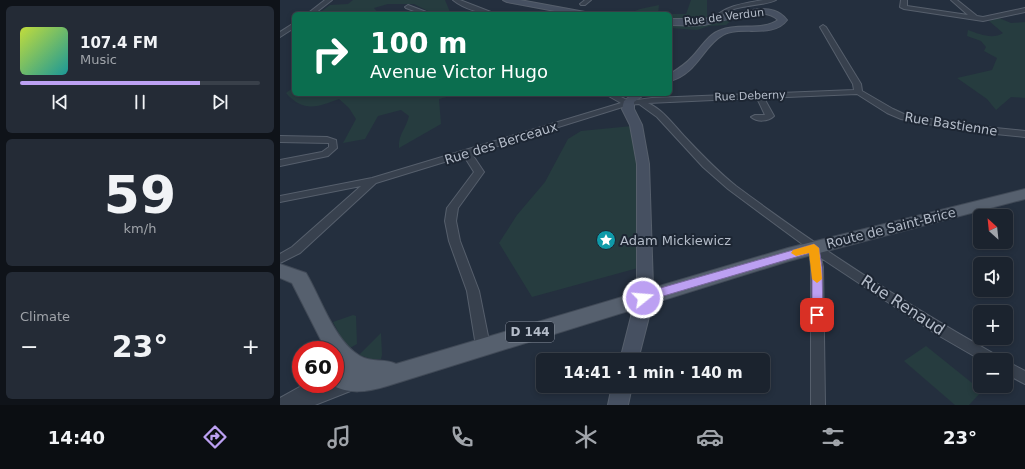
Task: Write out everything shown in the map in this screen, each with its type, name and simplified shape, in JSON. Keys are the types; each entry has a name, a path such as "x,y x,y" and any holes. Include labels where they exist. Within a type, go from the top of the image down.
{"main road":[{"path":"506,0 574,12"},
{"name":"Rue de Verdun","path":"672,22 696,22 761,11 776,14 783,20 780,24 774,26 734,29 718,34 712,38 695,60 672,77"},
{"path":"631,353 643,298 644,287 642,164 636,125 630,114 637,100"},
{"name":"Route de Saint-Brice","path":"643,298 814,248 1025,194"},
{"path":"280,271 299,278 328,341"},
{"name":"D 144","path":"344,378 360,373 389,376 417,366 643,298"},
{"path":"344,357 360,373"},
{"path":"618,405 621,393"}],"street":[{"path":"313,12 329,0"},
{"path":"456,0 470,7 486,12"},
{"path":"718,19 717,17 732,9 773,0"},
{"path":"904,0 903,6 906,8 983,19 1025,10"},
{"path":"954,0 974,18"},
{"path":"408,7 422,12"},
{"path":"280,35 292,26"},
{"path":"823,27 857,84 858,92"},
{"name":"Rue Deberny","path":"637,100 858,92"},
{"name":"Rue Bastienne","path":"858,92 890,112 904,117 966,128 1025,134"},
{"path":"755,117 766,118 770,116 759,95"},
{"name":"Rue Renaud","path":"618,96 637,100 660,115 706,165 731,187 814,248 941,330 981,353"},
{"name":"Rue des Berceaux","path":"280,199 373,181 637,100"},
{"path":"280,139 327,140 333,142 334,145 334,148 325,154 280,163"},
{"path":"467,153 479,172 472,184 460,196 451,211 453,233 473,291 483,346"},
{"path":"280,259 296,250 373,181"},
{"path":"814,248 817,267 818,405"},
{"path":"1013,371 1025,378"},
{"name":"D 144","path":"293,405 322,396 360,373"},
{"path":"281,405 302,393"}],"green space":[{"path":"353,0 445,0 450,12 430,12 414,4 388,4 374,8 377,12 322,11 330,5 348,4"},
{"path":"691,0 707,0 707,19 672,19 672,14 686,14"},
{"path":"659,5 658,12 632,12"},
{"path":"999,18 1011,23 1025,22 1025,98 1011,97 996,110 987,99 957,78 992,70 997,58 984,51 986,47 981,41 967,36 968,30 981,35 990,36 1003,33 989,21"},
{"path":"732,20 726,25 709,26 697,30 672,28 672,24 692,25"},
{"path":"292,88 292,96 450,96 439,99 441,124 399,148 401,135 409,116 401,110 378,116 365,139 343,143 356,119 349,108 339,99 317,106 305,106 299,104 286,93"},
{"path":"632,126 638,163 638,268 532,297 499,243 517,215 545,182 568,139 581,131"},
{"path":"353,315 356,316 357,344 350,348 346,347 333,322"},
{"path":"381,333 381,359 371,359 359,355"},
{"path":"926,346 973,384 973,393 980,393 969,405 955,405 904,361"}],"slow traffic":[{"path":"796,253 814,248 817,279"}],"place":[{"name":"Adam Mickiewicz","path":"606,240"}],"route":[{"path":"643,298 814,248 817,267 817,315"}]}
